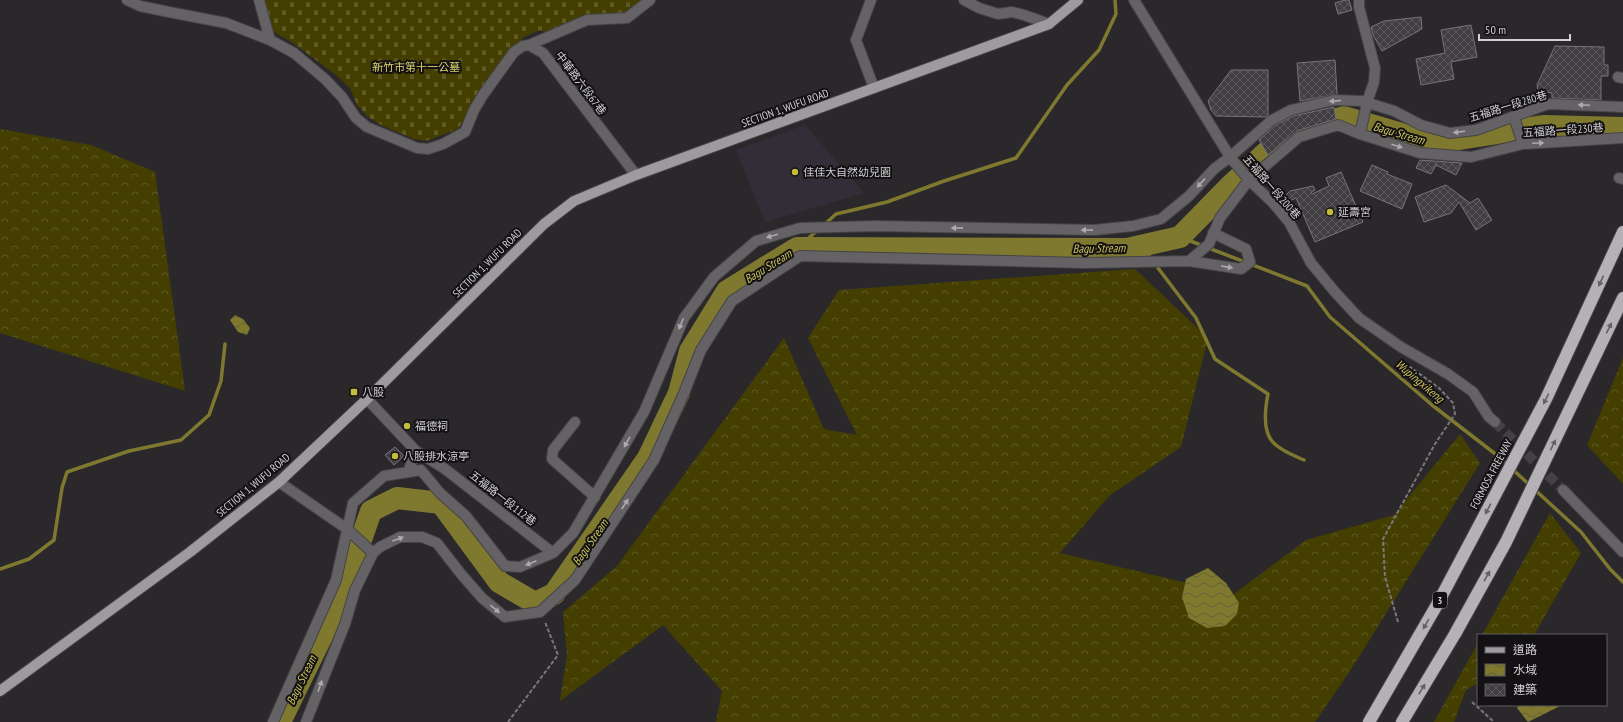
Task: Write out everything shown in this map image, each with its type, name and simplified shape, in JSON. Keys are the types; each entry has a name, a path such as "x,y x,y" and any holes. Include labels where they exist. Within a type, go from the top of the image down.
{"highway":[{"name":"FORMOSA FREEWAY","path":"1369,722 1438,603 1546,399 1618,246 1623,232"},
{"path":"1402,722 1455,634 1506,542 1623,298"}],"main road":[{"name":"SECTION 1, WUFU ROAD","path":"0,691 190,552 279,482 367,399 544,224 574,201 636,175 1048,24 1078,0"}],"lane":[{"path":"127,0 140,6 226,23 270,40 294,53 326,79 342,97 356,118 367,127 403,144 416,148 428,148 443,144 465,132 474,110 487,89 514,52 523,46 587,20 627,18 650,0"},
{"path":"259,0 270,40"},
{"path":"870,0 856,40 874,88"},
{"path":"964,0 979,8 998,14 1012,12 1048,24"},
{"name":"五福路一段200巷","path":"1134,0 1230,157 1249,180 1274,204 1289,222 1312,263 1335,292 1359,318 1401,347 1448,374 1473,392 1489,417 1494,422"},
{"path":"1359,0 1359,8 1375,68 1374,82 1367,102 1360,134"},
{"name":"中華路六段67巷","path":"528,44 543,53 636,175"},
{"name":"五福路一段280巷","path":"553,553 573,533 644,412 684,318 714,277 756,240 800,228 874,226 1094,230 1133,226 1161,220 1189,196 1214,169 1272,120 1291,110 1334,100 1367,102 1394,111 1421,125 1450,133 1476,130 1548,104 1623,107"},
{"path":"1514,117 1523,143"},
{"name":"五福路一段230巷","path":"1188,261 1209,244 1220,218 1249,180 1298,137 1338,125 1360,134 1420,153 1472,157 1523,143 1623,138"},
{"path":"306,722 345,624 355,590 373,553 380,547 400,537 422,537 437,543 482,598 505,618 540,612 575,580 654,460 684,392 700,350 732,301 800,256 1085,263 1188,261 1241,269 1250,262 1246,249 1214,233"},
{"name":"五福路一段112巷","path":"367,399 416,451 445,469 553,553"},
{"path":"575,422 553,450 552,459 595,497"},
{"path":"408,472 416,451"},
{"path":"273,722 336,580 353,503 384,476 421,470 440,493 466,516 505,566 520,568 553,553"},
{"path":"279,482 347,529 373,553"},
{"path":"1563,490 1623,552"}],"path":[{"path":"1398,622 1385,577 1384,539 1435,444 1455,414 1453,403 1439,388 1405,363"},
{"path":"508,722 558,655 540,612"},
{"path":"1472,702 1494,722"}],"shaded area":[{"name":"佳佳大自然幼兒園","path":"805,125 864,193 765,222 736,150"}],"green space":[{"name":"新竹市第十一公墓","path":"264,0 646,0 626,13 546,33 540,30 524,37 499,64 458,129 426,141 414,139 383,126 368,117 357,105 350,88 336,75 293,43 259,23"},
{"path":"0,129 91,145 155,172 185,391 0,333"},
{"path":"1135,269 1208,338 1181,447 1109,496 1060,553 1234,594 1306,540 1394,515 1460,434 1480,463 1350,671 1315,722 716,722 722,691 663,625 560,701 567,655 563,612 617,566 784,338 824,429 857,435 808,338 839,290"},
{"path":"1623,358 1623,484 1587,445"},
{"path":"1550,513 1581,553 1535,634 1483,634"},
{"path":"1477,645 1477,684 1466,690 1454,722 1434,722"}],"water":[{"path":"235,315 243,319 250,328 247,335 238,332 230,320"},
{"path":"1208,568 1226,583 1239,603 1237,614 1225,626 1207,628 1189,618 1182,597 1186,579"},
{"path":"1518,706 1560,706 1528,722 1517,708"}],"building":[{"path":"1349,0 1352,10 1338,14 1335,3"},
{"path":"1421,17 1422,29 1382,51 1373,35 1371,27 1384,21"},
{"path":"1471,25 1477,57 1451,62 1454,79 1421,85 1416,59 1445,53 1441,30"},
{"path":"1555,46 1604,47 1604,65 1608,65 1608,76 1601,76 1601,100 1552,98 1552,93 1538,91 1537,85"},
{"path":"1335,60 1337,94 1300,101 1297,63"},
{"path":"1231,70 1268,70 1268,115 1266,117 1216,116 1211,110 1208,101"},
{"path":"1334,107 1336,119 1297,131 1268,155 1259,140 1276,125 1293,116"},
{"path":"1420,160 1462,163 1456,175 1436,165 1431,174 1416,168"},
{"path":"1372,165 1388,172 1387,174 1412,184 1402,209 1360,191"},
{"name":"延壽宮","path":"1341,172 1363,222 1315,242 1296,198 1283,204 1280,201 1290,191 1313,186 1315,190 1311,192 1312,194 1329,186 1326,178"},
{"path":"1446,185 1470,203 1478,198 1492,220 1476,230 1459,202 1451,213 1424,222 1415,197"},
{"name":"八股排水涼亭","path":"395,447 404,456 394,465 385,455"}],"waterway":[{"path":"824,225 836,214 887,202 944,181 1016,158 1067,85 1099,50 1116,14 1115,0"},
{"name":"Bagu Stream","path":"280,722 342,595 371,511 397,498 441,503 499,582 535,603 554,594 648,458 679,393 690,351 727,291 797,248 1127,249 1180,237 1231,185 1287,133 1344,117 1433,143 1543,126 1623,128"},
{"path":"797,248 818,230"},
{"name":"Wupingxikeng","path":"1180,237 1307,286 1330,317 1432,405 1498,456 1581,532 1610,569 1623,582"},
{"path":"1141,246 1149,255"},
{"path":"1158,268 1196,318 1215,359 1268,394 1266,421 1268,435 1272,441 1282,450 1304,460"},
{"path":"0,569 29,559 54,540 62,488 67,472 129,451 181,440 209,415 221,381 225,344"}],"tunnel":[{"path":"1495,422 1563,490"}],"place":[{"name":"佳佳大自然幼兒園","path":"795,172"},
{"name":"延壽宮","path":"1330,212"},
{"name":"八股","path":"354,392"},
{"name":"福德祠","path":"407,426"},
{"name":"八股排水涼亭","path":"395,456"}]}
